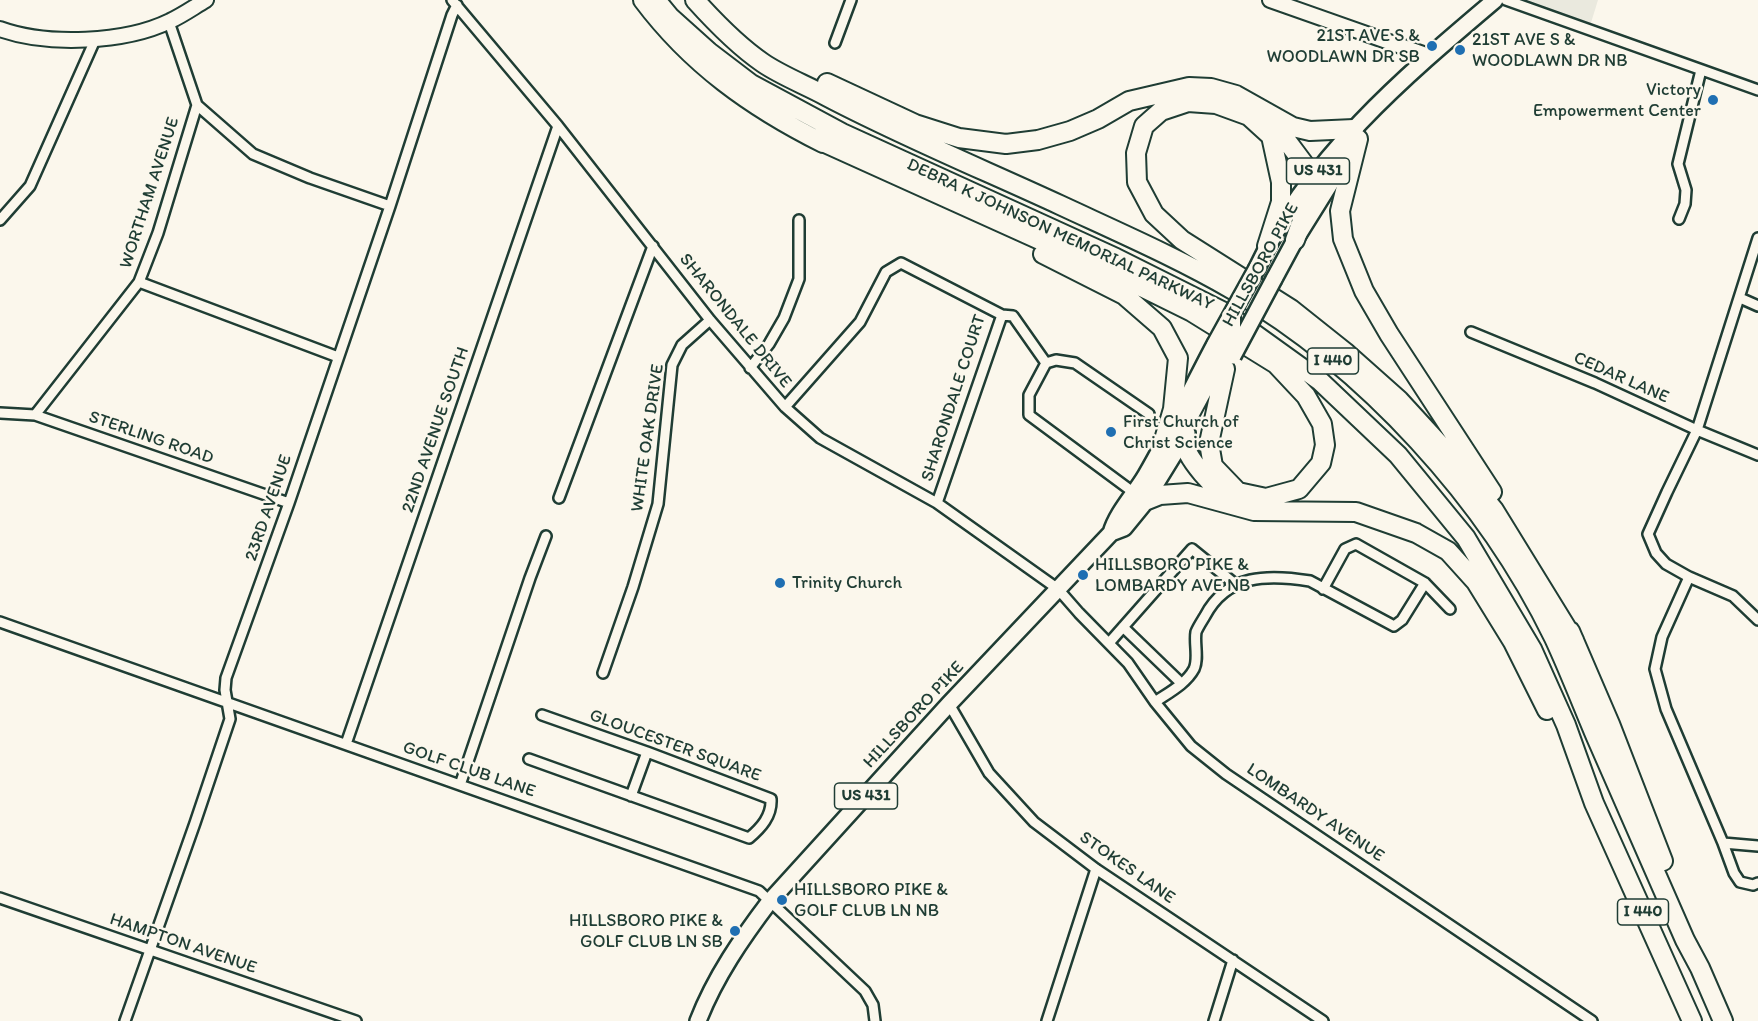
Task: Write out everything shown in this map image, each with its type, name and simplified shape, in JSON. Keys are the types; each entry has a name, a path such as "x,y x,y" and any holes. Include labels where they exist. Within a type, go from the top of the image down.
{"highway":[{"path":"643,0 663,28 705,69 748,100 814,138 1124,295 1162,328 1178,358 1173,409 1163,443"},
{"name":"DEBRA K JOHNSON MEMORIAL PARKWAY","path":"656,0 670,17 709,52 751,84 842,133 1116,258 1224,312 1320,381 1398,455 1467,538 1532,649 1566,725 1594,803 1692,1021"},
{"name":"DEBRA K JOHNSON MEMORIAL PARKWAY","path":"695,0 708,15 763,63 854,111 1140,242 1233,290 1333,360 1375,397 1451,478 1484,523 1520,579 1553,637 1685,940 1701,968 1723,1021"},
{"path":"708,15 770,55 872,105 915,124 959,138 1006,144 1038,140 1098,119 1129,101 1189,87 1211,88 1236,95 1293,127 1310,131 1356,134 1340,211 1340,224 1364,291 1404,359 1530,551 1574,640 1627,768 1701,968"},
{"path":"1267,246 1281,202 1281,182 1271,136 1249,116 1216,104 1188,102 1161,111 1144,126 1136,153 1137,182 1154,214 1182,240 1291,309 1345,352 1399,400 1443,448 1494,510 1574,640"},
{"path":"1267,113 1313,176 1313,190 1295,240"},
{"path":"814,138 1113,273 1192,312 1276,364 1306,396 1322,424 1325,445 1321,463 1299,489 1266,498 1238,492 1213,466 1209,442 1224,355 1230,332 1231,316"},
{"path":"1224,355 1187,419 1183,429 1183,441 1201,472 1222,494 1241,507"},
{"path":"1140,497 1188,493 1254,511 1356,512 1416,532 1448,551 1476,582 1513,642 1594,803"}],"main road":[{"path":"2,32 50,39 95,40 134,33 169,22 206,0"},
{"path":"1270,0 1429,56"},
{"name":"US 431","path":"1429,56 1495,0"},
{"name":"HILLSBORO PIKE","path":"1231,316 1267,246 1313,176 1356,134 1380,104 1429,56"},
{"name":"HILLSBORO PIKE","path":"698,1021 722,970 770,901 1110,533 1124,528 1163,443 1274,279 1356,134"},
{"name":"HILLSBORO PIKE","path":"1140,497 1183,441"}],"street":[{"path":"835,43 851,0"},
{"path":"1506,0 1758,90"},
{"name":"SHARONDALE DRIVE","path":"455,3 558,126 710,320 785,407 820,438 937,503 1058,589"},
{"name":"23RD AVENUE","path":"125,1021 230,718 225,690 226,678 289,503 390,206 455,3"},
{"name":"WORTHAM AVENUE","path":"34,415 138,282 158,233 196,105 169,22"},
{"path":"0,220 30,186 95,40"},
{"path":"1679,219 1686,190 1678,164 1701,70"},
{"path":"196,105 253,154 390,206"},
{"name":"22ND AVENUE SOUTH","path":"346,744 558,126"},
{"path":"750,368 769,344 784,318 799,279 799,220"},
{"path":"1758,238 1697,430 1648,534 1656,553 1666,564 1689,577 1733,596 1758,620"},
{"path":"559,498 653,246"},
{"name":"SHARONDALE COURT","path":"785,407 860,322 886,272 901,263 1002,315 937,503"},
{"path":"138,282 338,357"},
{"path":"1740,298 1758,306"},
{"path":"1002,315 1013,316 1046,363"},
{"name":"WHITE OAK DRIVE","path":"603,673 633,587 658,504 672,365 682,345 710,320"},
{"name":"CEDAR LANE","path":"1471,332 1758,455"},
{"path":"1140,497 1029,415 1029,395 1046,363 1056,360 1075,363 1149,414"},
{"name":"STERLING ROAD","path":"0,413 34,415 289,503"},
{"path":"460,785 546,536"},
{"path":"1323,589 1345,549 1356,544 1425,583 1450,609"},
{"path":"1110,643 1192,549 1235,584"},
{"path":"1689,577 1662,637 1655,669 1666,709 1734,873 1740,882 1754,885 1758,883"},
{"path":"1155,702 1181,683 1194,669 1197,631 1211,604 1235,584 1251,579 1310,581 1394,626 1402,620 1425,583"},
{"name":"LOMBARDY AVENUE","path":"1058,589 1078,613 1128,663 1155,702 1191,746 1227,774 1592,1021"},
{"name":"GOLF CLUB LANE","path":"0,622 759,891 865,991 873,1005 875,1021"},
{"path":"1121,629 1181,683"},
{"name":"STOKES LANE","path":"949,705 994,778 1034,822 1096,869 1323,1021"},
{"name":"GLOUCESTER SQUARE","path":"529,759 749,837 760,829 770,811 771,799 542,715"},
{"path":"631,796 647,752"},
{"path":"1723,843 1758,846"},
{"path":"1047,1021 1096,869"},
{"name":"HAMPTON AVENUE","path":"0,898 356,1021"},
{"path":"1214,1021 1233,960"}],"shaded area":[{"path":"1519,0 1598,0 1590,26"}],"place":[{"name":"21ST AVE S & WOODLAWN DR SB","path":"1432,46"},
{"name":"21ST AVE S & WOODLAWN DR NB","path":"1460,50"},
{"name":"Victory Empowerment Center","path":"1713,100"},
{"name":"First Church of Christ Science","path":"1111,432"},
{"name":"HILLSBORO PIKE & LOMBARDY AVE NB","path":"1083,575"},
{"name":"Trinity Church","path":"780,583"},
{"name":"HILLSBORO PIKE & GOLF CLUB LN NB","path":"782,900"},
{"name":"HILLSBORO PIKE & GOLF CLUB LN SB","path":"735,931"}]}
